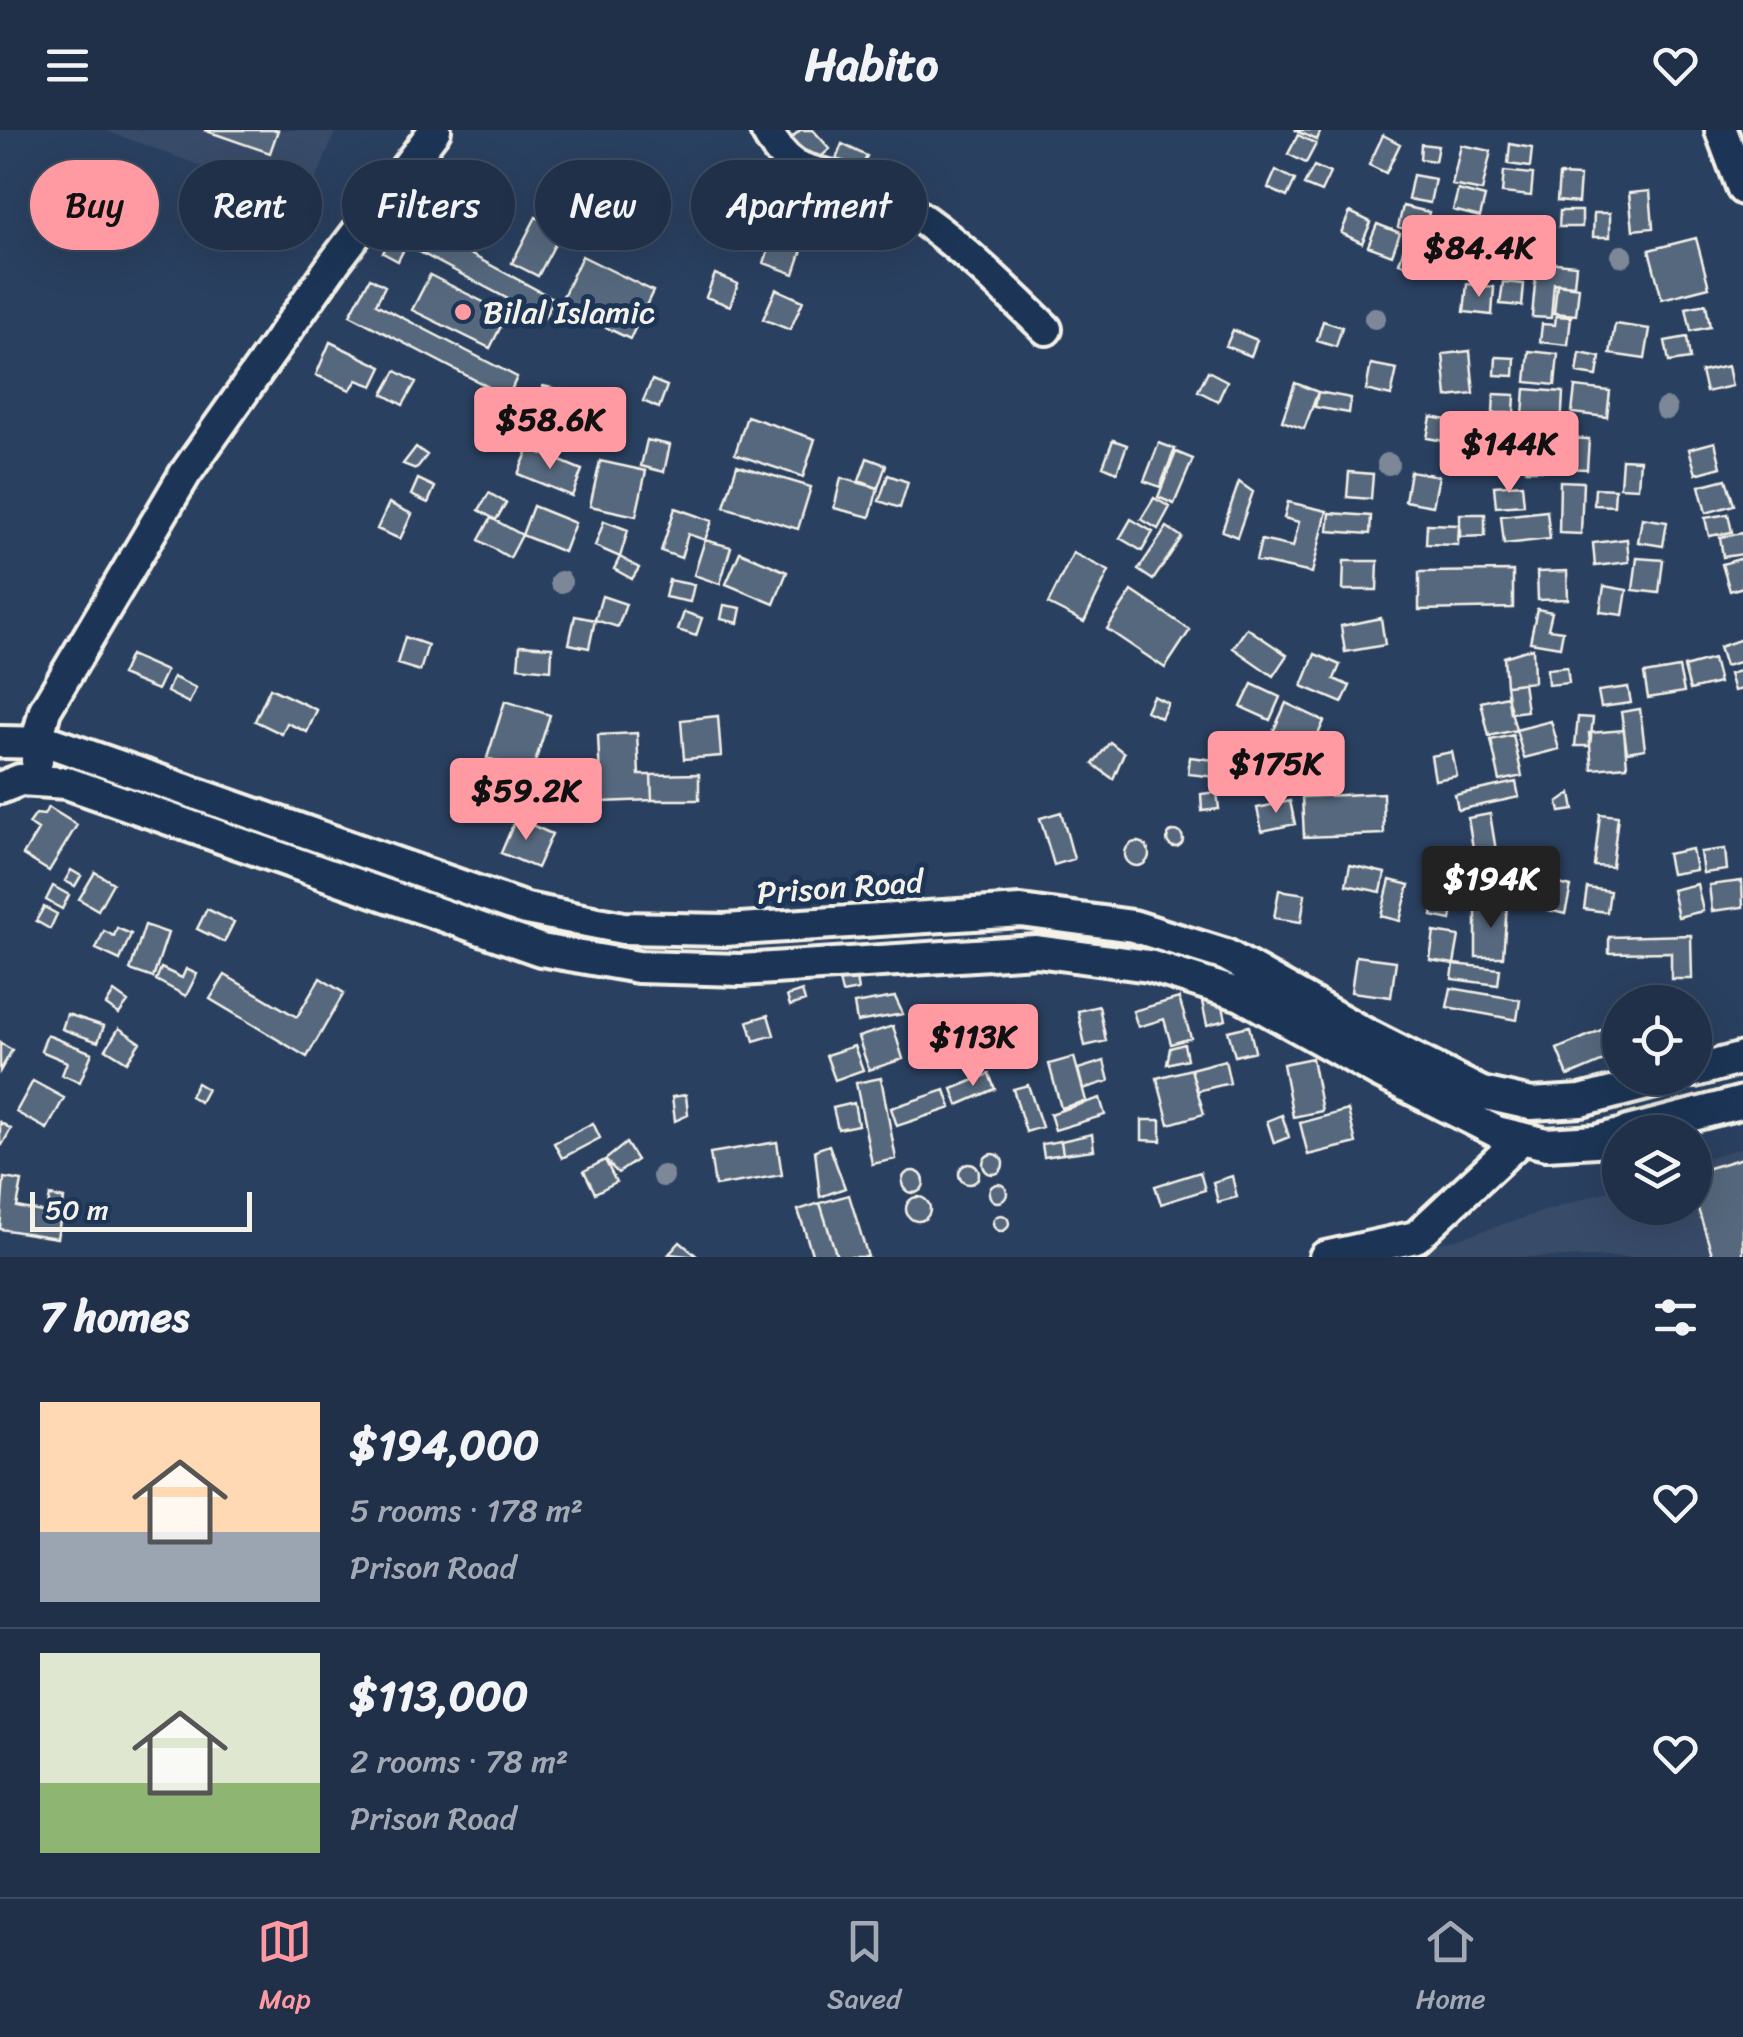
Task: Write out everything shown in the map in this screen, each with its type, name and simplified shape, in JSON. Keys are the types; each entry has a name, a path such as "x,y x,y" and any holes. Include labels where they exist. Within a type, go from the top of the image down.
{"street":[{"path":"37,781 37,742 46,710 186,474 334,264 435,130"},
{"path":"766,130 778,153 799,169 862,185 929,222 1046,330"},
{"path":"1721,130 1743,189"},
{"name":"Prison Road","path":"0,742 37,742 116,764 526,910 622,928 725,930 1021,910 1133,926 1226,955 1362,1032 1482,1093 1531,1104 1581,1101 1604,1095"},
{"path":"0,788 20,780 67,783 541,950 638,967 740,970 1036,951 1149,966 1241,995 1497,1132 1546,1144 1602,1140"},
{"path":"1712,1066 1743,1058"},
{"path":"1693,1115 1743,1102"},
{"path":"1325,1257 1416,1237 1522,1138"}],"shaded area":[{"path":"104,130 336,130 322,165 322,160 185,160"},
{"path":"1743,1147 1743,1257 1385,1257 1467,1236 1602,1193 1602,1225 1712,1225 1712,1157"}],"building":[{"path":"204,130 278,130 270,153"},
{"path":"800,130 813,130 830,149 817,160 801,160 786,143"},
{"path":"1294,130 1321,130 1317,140"},
{"path":"1298,135 1316,144 1306,163 1288,154"},
{"path":"1383,135 1400,144 1386,173 1369,165"},
{"path":"842,144 867,156 865,160 836,160"},
{"path":"1421,144 1438,146 1435,161 1420,159"},
{"path":"1510,144 1532,148 1530,167 1508,164"},
{"path":"1461,145 1491,151 1482,191 1452,185"},
{"path":"1314,166 1330,173 1321,192 1304,185"},
{"path":"1276,170 1295,180 1287,197 1268,188"},
{"path":"1504,171 1533,174 1531,196 1502,193"},
{"path":"1413,175 1435,179 1430,203 1408,199"},
{"path":"1559,175 1580,176 1578,203 1557,201"},
{"path":"1458,190 1485,197 1480,217 1453,210"},
{"path":"1650,191 1653,228 1633,230 1629,193"},
{"path":"1403,206 1429,212 1425,233 1398,227"},
{"path":"1560,211 1582,211 1582,227 1559,227"},
{"path":"1350,212 1371,222 1362,243 1341,233"},
{"path":"1594,213 1610,213 1610,237 1593,237"},
{"path":"535,219 535,250 552,250 538,276 512,263"},
{"path":"1377,224 1400,233 1392,255 1368,246"},
{"path":"1407,238 1428,245 1420,270 1399,263"},
{"path":"1696,238 1709,287 1662,299 1649,250"},
{"path":"1452,242 1479,248 1472,279 1445,273"},
{"path":"1510,248 1530,250 1527,277 1507,275"},
{"path":"384,250 404,250 398,261 383,253"},
{"path":"415,250 463,250 554,299 544,318"},
{"path":"768,250 802,250 794,274 764,263"},
{"path":"582,256 653,291 630,339 559,305"},
{"path":"1537,261 1576,265 1574,285 1554,283 1551,318 1532,317"},
{"path":"715,274 738,284 730,306 706,297"},
{"path":"430,275 507,314 490,348 412,310"},
{"path":"370,278 385,286 376,304 517,377 508,397 350,315"},
{"path":"1503,282 1524,284 1522,306 1500,304"},
{"path":"1467,284 1494,287 1492,315 1464,312"},
{"path":"1557,284 1579,287 1576,315 1554,313"},
{"path":"776,289 803,301 790,330 763,319"},
{"path":"1706,304 1710,327 1691,331 1686,308"},
{"path":"1556,316 1571,317 1568,345 1540,342 1542,324 1555,325"},
{"path":"1323,321 1342,327 1336,347 1317,341"},
{"path":"1615,324 1650,329 1645,359 1610,354"},
{"path":"1233,330 1257,340 1251,356 1226,346"},
{"path":"1687,337 1690,359 1669,362 1665,341"},
{"path":"330,342 382,367 373,386 357,380 350,390 316,375"},
{"path":"1470,351 1474,394 1447,397 1443,354"},
{"path":"1529,351 1558,354 1555,385 1526,382"},
{"path":"1580,353 1600,357 1597,376 1577,373"},
{"path":"1496,357 1515,358 1514,376 1495,375"},
{"path":"1371,364 1397,369 1391,396 1366,390"},
{"path":"1728,366 1732,386 1706,392 1701,372"},
{"path":"396,371 416,382 403,405 383,394"},
{"path":"1208,371 1227,381 1218,401 1198,391"},
{"path":"652,380 667,386 659,408 643,401"},
{"path":"1295,383 1318,392 1304,429 1282,421"},
{"path":"543,386 587,396 581,424 536,414"},
{"path":"1575,387 1610,391 1607,417 1572,413"},
{"path":"1525,389 1563,392 1561,431 1522,428"},
{"path":"1318,392 1351,398 1349,413 1315,407"},
{"path":"1494,394 1515,395 1514,413 1493,413"},
{"path":"747,416 815,439 803,477 735,454"},
{"path":"1431,417 1453,421 1450,442 1427,438"},
{"path":"1494,421 1518,424 1515,465 1490,463"},
{"path":"1527,438 1553,439 1552,470 1526,470"},
{"path":"1561,438 1589,439 1587,469 1559,468"},
{"path":"647,440 670,445 664,472 641,466"},
{"path":"1113,440 1127,445 1117,472 1103,466"},
{"path":"1715,442 1721,467 1696,474 1689,449"},
{"path":"1159,443 1175,449 1160,487 1144,481"},
{"path":"416,447 427,455 416,469 403,464"},
{"path":"529,448 582,470 572,496 518,474"},
{"path":"1176,452 1193,459 1174,504 1158,497"},
{"path":"867,458 886,465 878,488 859,481"},
{"path":"1622,459 1640,460 1638,488 1620,487"},
{"path":"600,461 646,471 636,516 590,506"},
{"path":"737,465 811,487 798,529 724,507"},
{"path":"1410,471 1439,476 1433,506 1405,501"},
{"path":"1349,472 1373,474 1371,499 1347,497"},
{"path":"888,475 908,482 900,508 879,501"},
{"path":"841,478 878,488 870,517 834,508"},
{"path":"418,479 435,487 428,503 411,495"},
{"path":"1726,479 1734,505 1706,513 1699,486"},
{"path":"1560,481 1583,482 1581,534 1559,533"},
{"path":"1239,482 1253,492 1237,537 1222,531"},
{"path":"1522,484 1524,505 1496,507 1494,486"},
{"path":"1595,488 1615,489 1614,506 1594,505"},
{"path":"489,493 506,503 496,520 479,510"},
{"path":"1154,498 1170,507 1158,529 1141,519"},
{"path":"1288,502 1327,511 1312,573 1256,561 1261,540 1293,547 1299,522 1284,518"},
{"path":"389,503 412,514 400,539 377,529"},
{"path":"533,506 575,523 564,552 522,535"},
{"path":"675,508 712,521 705,540 688,534 681,558 661,551"},
{"path":"1547,511 1550,539 1504,544 1501,516"},
{"path":"1330,513 1371,516 1370,534 1328,531"},
{"path":"1460,514 1485,514 1485,536 1460,537"},
{"path":"1728,514 1732,532 1709,536 1705,518"},
{"path":"491,518 522,535 510,558 479,540"},
{"path":"1642,518 1667,522 1663,546 1638,542"},
{"path":"1131,519 1153,532 1142,551 1120,538"},
{"path":"604,521 628,530 620,557 595,546"},
{"path":"1427,524 1459,525 1458,545 1426,544"},
{"path":"1167,527 1182,537 1153,580 1138,570"},
{"path":"1743,533 1743,554 1723,557 1720,537"},
{"path":"1627,539 1629,562 1595,566 1593,543"},
{"path":"705,540 731,547 720,584 694,575"},
{"path":"740,552 787,572 774,604 726,584"},
{"path":"1073,553 1109,571 1084,622 1048,604"},
{"path":"620,557 639,568 632,579 614,569"},
{"path":"1637,558 1663,560 1659,593 1633,590"},
{"path":"1743,558 1743,587 1730,591 1722,564"},
{"path":"1344,561 1378,561 1377,590 1343,590"},
{"path":"1513,571 1513,608 1419,610 1419,572"},
{"path":"1567,571 1568,599 1538,600 1537,572"},
{"path":"669,580 694,585 690,602 665,597"},
{"path":"1604,586 1627,590 1623,615 1600,612"},
{"path":"1132,591 1190,630 1165,668 1107,629"},
{"path":"602,596 626,604 618,627 595,620"},
{"path":"724,605 741,608 738,623 721,619"},
{"path":"1537,609 1552,612 1548,629 1563,631 1560,647 1530,642"},
{"path":"684,612 702,618 696,636 678,630"},
{"path":"575,616 595,620 589,648 569,644"},
{"path":"1381,618 1385,645 1345,652 1341,626"},
{"path":"1247,628 1287,655 1273,676 1233,648"},
{"path":"405,637 428,645 420,671 397,664"},
{"path":"1742,639 1743,661 1725,666 1719,647"},
{"path":"520,645 552,647 551,670 518,667"},
{"path":"1533,648 1534,682 1506,685 1504,657"},
{"path":"1315,654 1340,665 1334,679 1350,686 1342,703 1302,686"},
{"path":"130,655 166,671 157,690 121,675"},
{"path":"1713,659 1719,683 1690,690 1684,667"},
{"path":"1567,667 1569,683 1548,685 1547,669"},
{"path":"1679,668 1684,692 1648,698 1644,674"},
{"path":"1743,670 1743,689 1734,691 1729,674"},
{"path":"173,677 196,688 189,703 167,692"},
{"path":"1523,683 1527,711 1510,713 1506,685"},
{"path":"1252,684 1280,697 1270,720 1241,707"},
{"path":"1628,687 1631,703 1601,707 1598,691"},
{"path":"270,688 317,710 307,732 287,723 282,734 255,721"},
{"path":"1153,696 1168,703 1161,718 1146,711"},
{"path":"1507,696 1516,730 1489,736 1481,702"},
{"path":"505,701 550,715 532,772 487,758"},
{"path":"1286,703 1324,721 1311,750 1273,732"},
{"path":"1640,709 1645,749 1627,752 1621,712"},
{"path":"718,716 721,756 684,759 681,720"},
{"path":"1578,717 1593,718 1590,746 1575,746"},
{"path":"1551,721 1559,749 1524,758 1516,730"},
{"path":"1624,730 1627,766 1592,769 1589,733"},
{"path":"637,733 639,775 651,775 652,800 601,802 598,735"},
{"path":"1513,735 1522,776 1500,781 1491,740"},
{"path":"1110,742 1124,753 1113,779 1093,764"},
{"path":"1452,752 1457,776 1435,780 1431,756"},
{"path":"1190,757 1214,760 1217,777 1188,774"},
{"path":"699,774 699,800 652,800 651,775"},
{"path":"1516,782 1519,797 1458,810 1455,795"},
{"path":"1217,792 1219,809 1202,811 1201,794"},
{"path":"1383,793 1384,834 1304,837 1302,797"},
{"path":"1571,793 1574,810 1560,812 1558,802"},
{"path":"1290,801 1295,824 1262,831 1257,808"},
{"path":"48,807 77,825 49,871 23,855 38,830 29,824 36,814 44,815"},
{"path":"1061,812 1074,859 1054,865 1040,818"},
{"path":"1490,814 1499,869 1477,872 1468,818"},
{"path":"1600,814 1618,816 1612,867 1594,866"},
{"path":"516,818 552,834 537,868 501,853"},
{"path":"1175,831 1183,839 1175,847 1167,839"},
{"path":"1137,842 1149,854 1137,866 1125,854"},
{"path":"1692,849 1696,870 1671,874 1667,854"},
{"path":"1725,849 1727,870 1703,873 1700,852"},
{"path":"1350,865 1385,873 1381,892 1346,885"},
{"path":"71,870 81,876 75,886 65,881"},
{"path":"95,872 113,883 98,910 79,899"},
{"path":"1510,877 1512,900 1463,904 1461,881"},
{"path":"1539,879 1571,887 1565,914 1533,906"},
{"path":"1390,880 1409,885 1400,921 1381,916"},
{"path":"1742,881 1743,907 1712,911 1709,885"},
{"path":"1697,884 1703,911 1678,917 1672,890"},
{"path":"53,886 69,895 62,909 46,900"},
{"path":"1587,888 1610,891 1607,912 1584,909"},
{"path":"1279,890 1305,894 1301,922 1274,918"},
{"path":"1437,890 1456,893 1451,920 1432,916"},
{"path":"1507,905 1503,957 1476,957 1476,907"},
{"path":"44,907 57,914 50,929 36,921"},
{"path":"207,909 234,922 224,942 197,929"},
{"path":"145,925 168,933 153,978 130,970"},
{"path":"117,928 131,934 120,960 96,949 104,931 114,936"},
{"path":"1434,932 1459,936 1454,964 1430,960"},
{"path":"1691,935 1692,979 1671,979 1671,952 1609,953 1609,937"},
{"path":"1356,956 1396,961 1391,997 1351,992"},
{"path":"1454,964 1500,969 1498,985 1452,979"},
{"path":"161,968 182,978 186,969 197,974 186,996 156,980"},
{"path":"855,973 858,990 842,993 838,976"},
{"path":"225,975 297,1017 320,978 344,993 307,1057 210,999"},
{"path":"1451,988 1520,1000 1517,1020 1447,1007"},
{"path":"802,991 805,1001 790,1006 787,996"},
{"path":"114,992 128,1002 119,1014 106,1005"},
{"path":"895,997 903,1014 857,1022 854,1004"},
{"path":"1221,997 1226,1020 1207,1025 1202,1002"},
{"path":"1179,998 1191,1038 1171,1044 1164,1019 1138,1027 1133,1011"},
{"path":"1099,1006 1106,1041 1085,1046 1078,1011"},
{"path":"67,1014 104,1026 98,1042 62,1029"},
{"path":"768,1015 774,1035 754,1041 748,1021"},
{"path":"893,1026 903,1059 869,1070 858,1037"},
{"path":"1249,1026 1255,1051 1235,1056 1228,1031"},
{"path":"119,1028 140,1042 127,1062 106,1049"},
{"path":"1602,1030 1602,1062 1568,1076 1557,1049"},
{"path":"47,1035 92,1053 80,1082 62,1075 67,1062 41,1051"},
{"path":"0,1043 12,1050 0,1071"},
{"path":"1184,1044 1187,1059 1167,1064 1170,1048"},
{"path":"854,1046 863,1070 835,1080 826,1055"},
{"path":"1074,1057 1086,1101 1061,1108 1049,1064"},
{"path":"1312,1058 1322,1111 1293,1117 1283,1064"},
{"path":"1225,1060 1230,1083 1197,1091 1191,1069"},
{"path":"1104,1061 1109,1081 1083,1089 1078,1069"},
{"path":"1191,1069 1204,1114 1169,1124 1157,1078"},
{"path":"989,1074 995,1089 958,1105 952,1089"},
{"path":"881,1078 896,1159 872,1164 856,1083"},
{"path":"33,1081 64,1098 47,1129 16,1112"},
{"path":"197,1083 207,1089 200,1102 190,1096"},
{"path":"1028,1085 1042,1127 1026,1132 1013,1089"},
{"path":"945,1090 951,1108 897,1126 891,1108"},
{"path":"686,1095 688,1115 675,1121 672,1097"},
{"path":"1100,1098 1105,1115 1055,1130 1050,1114"},
{"path":"854,1103 858,1125 838,1129 833,1108"},
{"path":"1348,1110 1356,1143 1308,1155 1300,1123"},
{"path":"1282,1115 1289,1137 1274,1143 1267,1121"},
{"path":"1142,1120 1161,1120 1161,1141 1142,1140"},
{"path":"0,1122 11,1129 2,1145 0,1144"},
{"path":"593,1123 600,1138 562,1158 554,1143"},
{"path":"1092,1134 1094,1150 1063,1154 1061,1141"},
{"path":"1061,1141 1063,1154 1044,1157 1042,1144"},
{"path":"777,1142 782,1175 715,1186 710,1153"},
{"path":"626,1143 637,1160 618,1173 605,1160"},
{"path":"829,1145 845,1188 820,1197 815,1150"},
{"path":"993,1154 1003,1164 993,1174 983,1164"},
{"path":"1743,1158 1743,1257 1713,1257 1703,1225 1712,1225 1712,1167"},
{"path":"605,1160 616,1182 595,1193 584,1171"},
{"path":"969,1164 979,1174 969,1184 959,1174"},
{"path":"913,1171 921,1174 921,1190 913,1193 905,1190 902,1182 905,1174"},
{"path":"1200,1172 1205,1190 1161,1204 1155,1186"},
{"path":"1232,1176 1237,1197 1218,1202 1213,1182"},
{"path":"4,1178 22,1181 17,1207 47,1213 50,1196 64,1199 57,1238 0,1229"},
{"path":"998,1184 1007,1193 998,1202 989,1193"},
{"path":"849,1195 868,1257 837,1257 820,1203"},
{"path":"918,1197 930,1209 918,1221 906,1209"},
{"path":"820,1203 837,1257 813,1257 798,1210"},
{"path":"1001,1215 1009,1223 1001,1231 993,1223"},
{"path":"680,1242 698,1257 669,1254"}],"place":[{"name":"Bilal Islamic","path":"463,312"}]}
